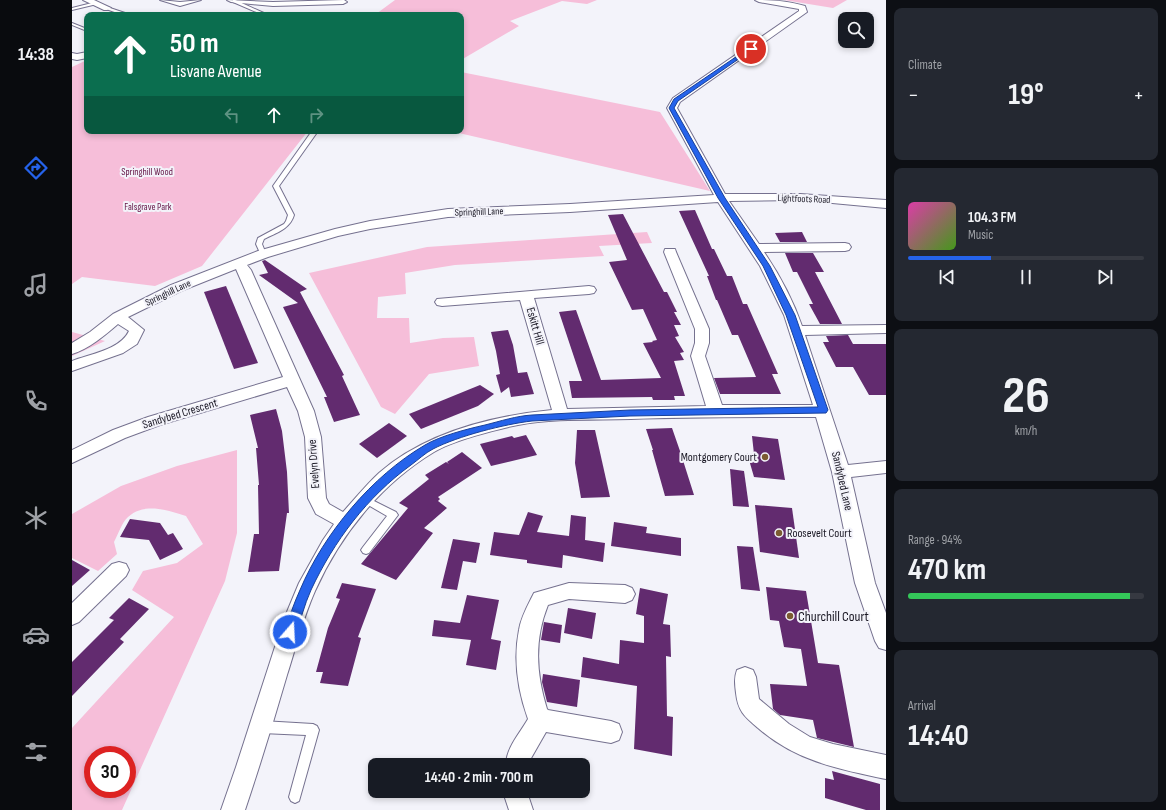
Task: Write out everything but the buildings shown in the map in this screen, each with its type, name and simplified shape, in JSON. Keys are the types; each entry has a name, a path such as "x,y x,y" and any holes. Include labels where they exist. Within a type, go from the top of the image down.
{"street":[{"path":"87,0 107,8"},
{"path":"164,0 180,4 198,0"},
{"path":"233,0 273,4 343,2"},
{"path":"759,0 793,5 802,8 803,12 676,100 672,108 721,198 755,248 773,280 796,331 886,329"},
{"path":"72,56 84,56"},
{"name":"Lightfoots Road","path":"721,198 800,197 886,204"},
{"name":"Springhill Lane","path":"72,349 95,335 118,317 176,288 263,254 327,235 370,225 448,213 721,198"},
{"path":"755,248 845,248"},
{"path":"670,252 676,283 702,329 702,342 698,356 716,411"},
{"name":"Evelyn Drive","path":"238,263 244,270 306,411 313,437 317,498 322,509 346,520"},
{"path":"526,295 589,290"},
{"name":"Eskitt Hill","path":"442,302 526,295 561,415"},
{"path":"72,366 118,350 132,341 137,330 118,317"},
{"name":"Sandybed Lane","path":"796,331 823,410 841,472 865,583 886,641"},
{"name":"Sandybed Crescent","path":"72,457 119,434 154,421 246,395 292,380"},
{"path":"233,810 248,767 294,619 306,590 330,545 346,520 385,478 429,447 466,433 518,419 561,415 823,410"},
{"path":"841,472 886,466"},
{"path":"72,616 118,570"},
{"path":"540,720 531,698 527,674 529,630 541,599 569,591 625,594"},
{"path":"745,677 748,704 765,720 801,745 837,756 886,767"},
{"path":"540,720 611,732"},
{"path":"518,758 540,720"},
{"path":"517,798 521,810"}],"lane":[{"path":"233,0 260,12"},
{"path":"72,10 96,4"},
{"path":"107,8 118,12"},
{"path":"72,24 84,29"},
{"path":"263,254 259,244 261,238 286,225 291,216 276,186 313,134"},
{"path":"366,500 393,515 366,550"},
{"path":"260,727 313,730 295,797"}],"green space":[{"path":"395,0 597,0 587,4 562,1 510,21 519,26 464,58 464,12 379,12"},
{"path":"784,0 847,0 833,8"},
{"name":"Falsgrave Park","path":"84,61 84,134 306,134 202,266 155,286 82,277 72,284 72,67"},
{"path":"464,73 660,112 710,191 463,134"},
{"path":"647,232 652,243 599,246 604,256 455,265 405,273 406,294 378,297 377,318 409,318 410,343 443,338 474,337 479,366 429,374 395,414 381,407 309,273 427,247"},
{"path":"72,332 105,341 72,356"},
{"path":"237,450 237,533 225,581 136,779 136,746 84,746 84,798 127,798 122,810 72,810 72,728 174,617 132,590 143,571 177,563 203,544 186,516 164,510 149,509 134,512 128,517 114,542 117,554 98,571 72,558 72,514 121,486 177,466"}],"place":[{"name":"Montgomery Court","path":"765,457"},
{"name":"Roosevelt Court","path":"779,533"},
{"name":"Churchill Court","path":"790,616"}],"route":[{"path":"290,632 306,590 330,545 346,520 385,478 429,447 466,433 518,419 561,415 823,410 790,315 766,266 721,198 672,108 676,100 751,49"}],"park label":[{"name":"Springhill Wood","path":"147,172"}]}
